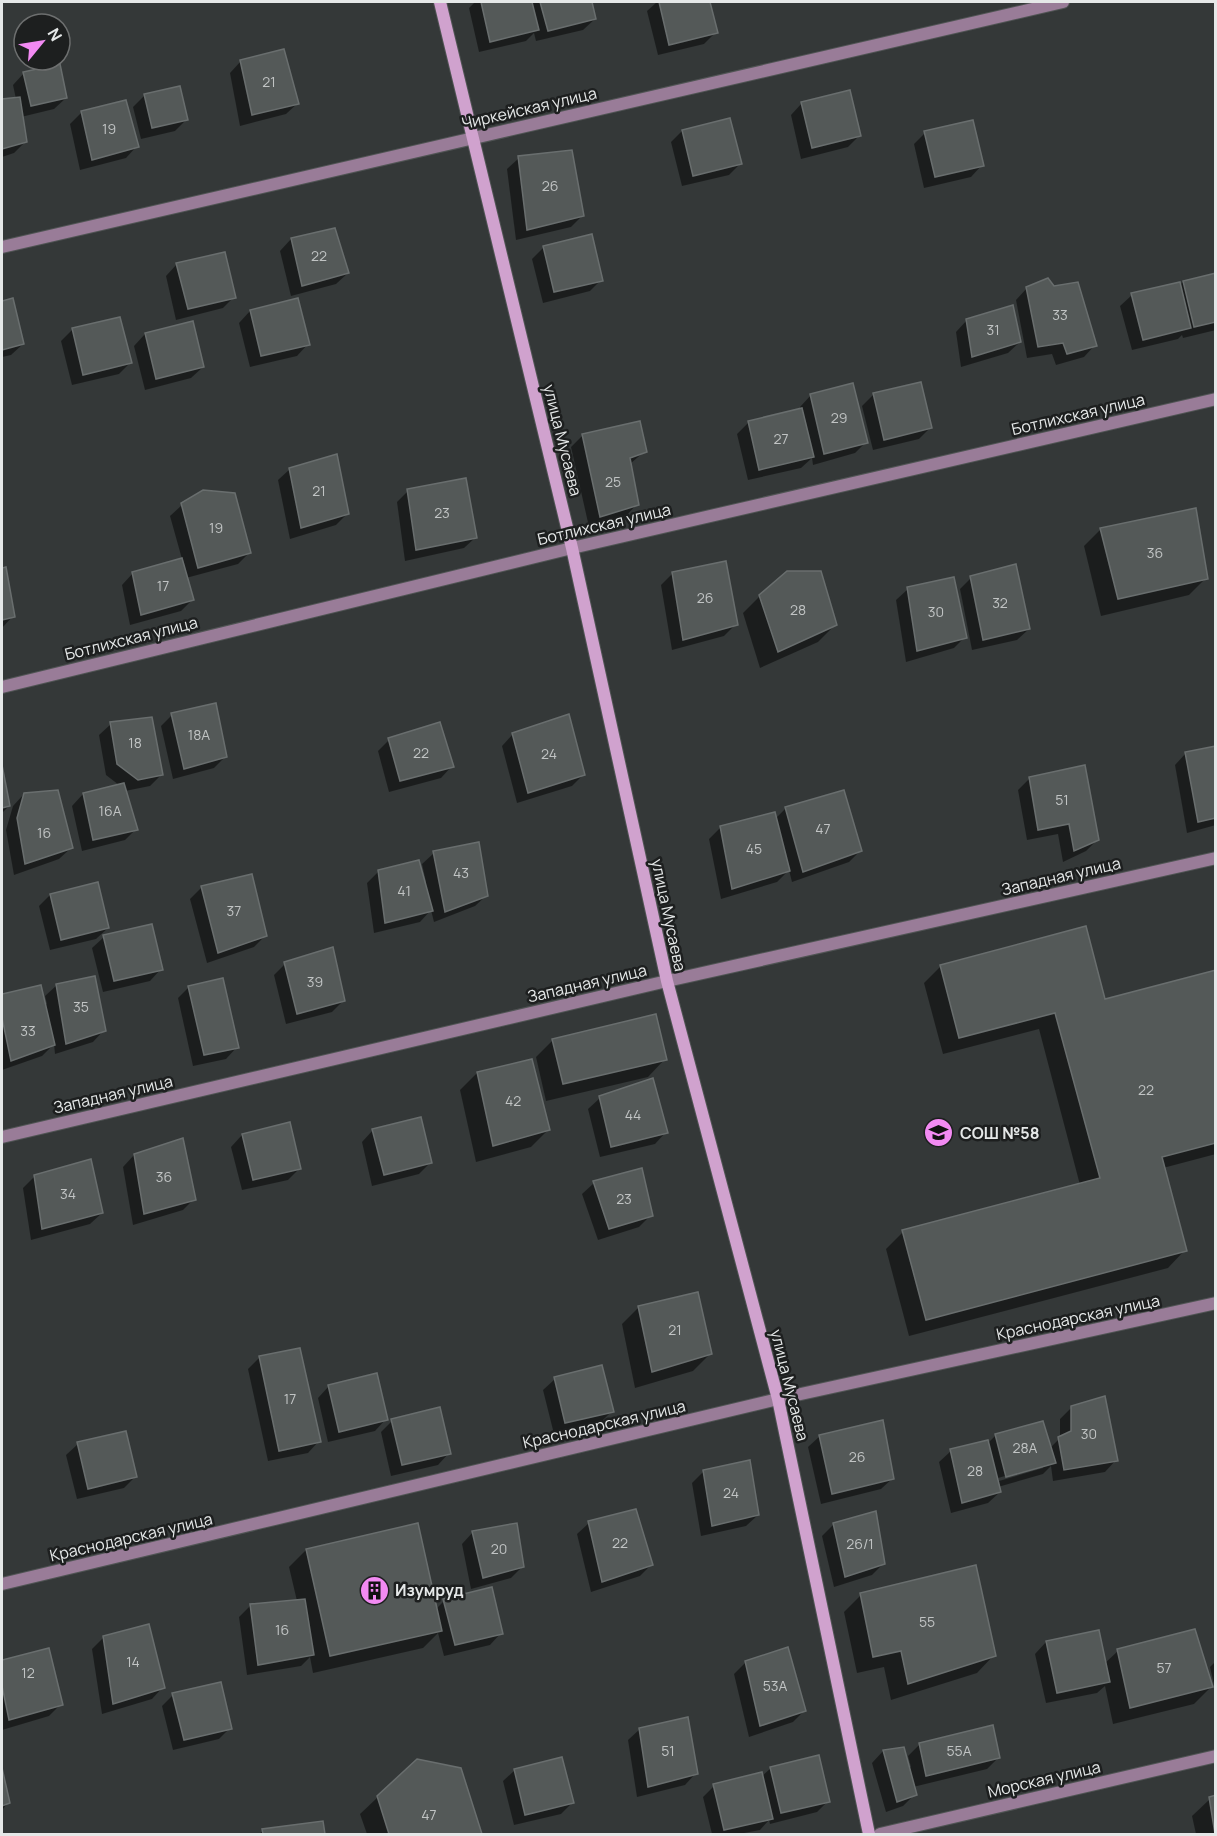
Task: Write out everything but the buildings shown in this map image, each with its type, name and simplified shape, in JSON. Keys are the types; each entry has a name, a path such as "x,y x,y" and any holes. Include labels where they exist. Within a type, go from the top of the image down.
{"street":[{"name":"улица Мусаева","path":"440,2 572,548 667,981 778,1400 869,1834"},
{"name":"Чиркейская улица","path":"2,247 1063,2"},
{"name":"Ботлихская улица","path":"2,687 572,548 1215,399"},
{"name":"Западная улица","path":"2,1137 667,981 1215,858"},
{"name":"Краснодарская улица","path":"2,1584 778,1400 1215,1303"},
{"name":"Морская улица","path":"880,1834 1215,1756"}],"place":[{"name":"СОШ №58","path":"939,1133"},
{"name":"Изумруд","path":"374,1590"}]}
